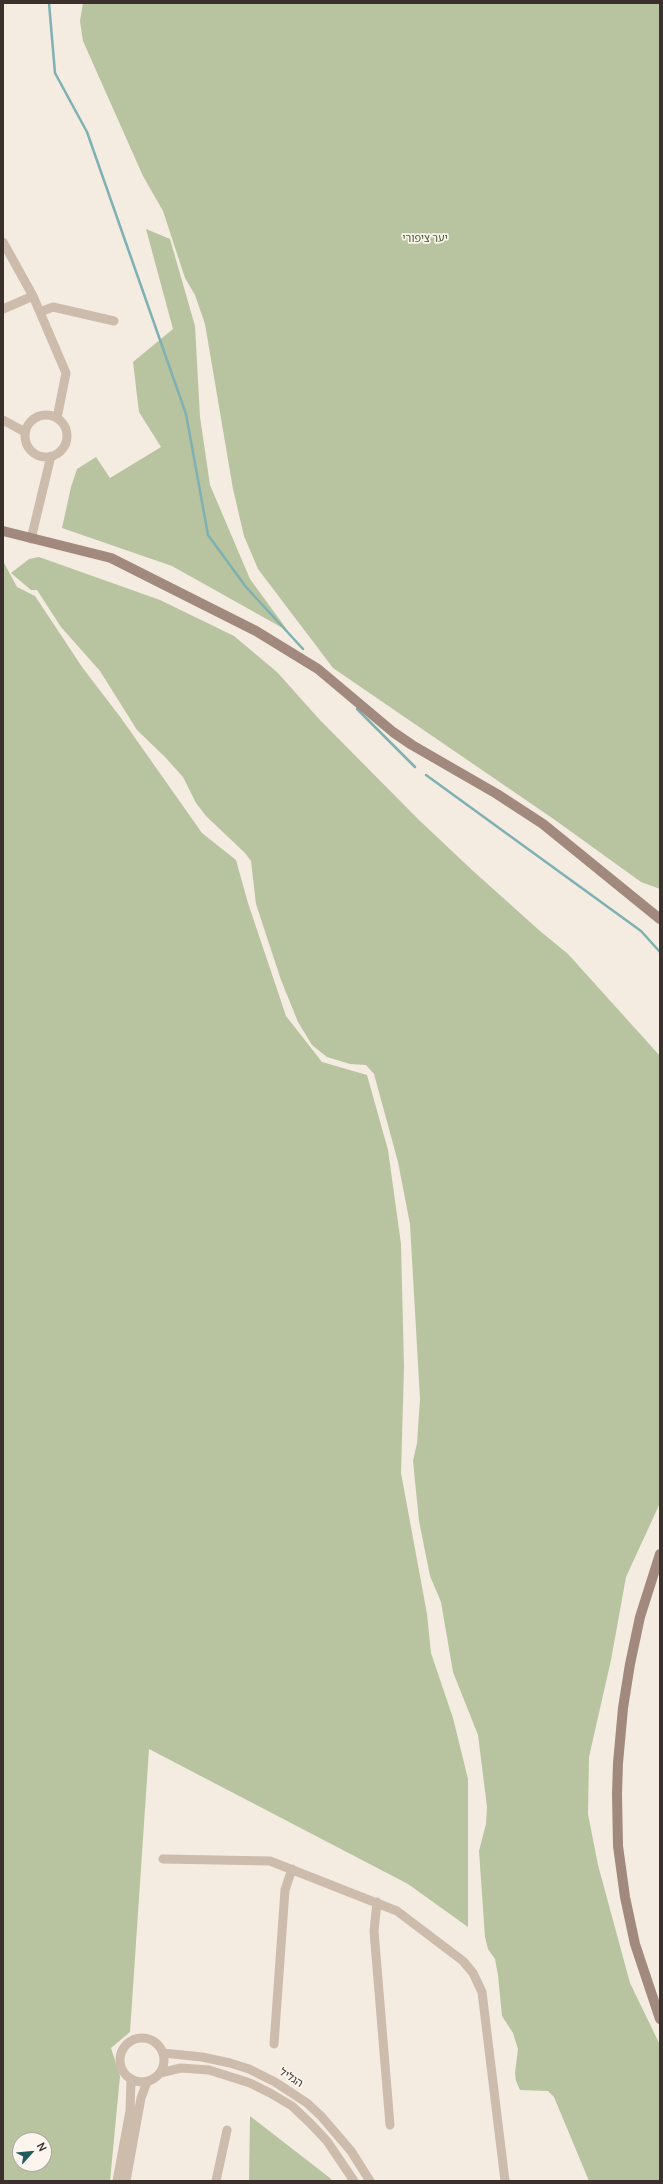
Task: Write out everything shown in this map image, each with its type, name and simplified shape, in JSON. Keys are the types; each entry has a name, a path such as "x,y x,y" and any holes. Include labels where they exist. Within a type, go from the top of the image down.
{"main road":[{"path":"3,531 111,558 256,631 318,668 392,732 497,794 544,824 660,920"},
{"path":"660,1554 640,1617 630,1664 623,1708 617,1794 618,1846 625,1897 635,1944 660,2019"}],"street":[{"path":"3,242 12,255 33,296 66,373 57,418"},
{"path":"3,309 33,296"},
{"path":"40,312 54,307 114,321"},
{"path":"44,414 57,418 66,429 66,442 63,448 51,456 38,455 27,446 25,432 32,420 37,416 44,414"},
{"path":"3,420 25,432"},
{"path":"31,538 51,456"},
{"path":"163,1859 264,1860 292,1869 378,1902 397,1911 412,1920 463,1961 480,1984 485,2012 505,2181"},
{"path":"274,2044 285,1890 292,1869"},
{"path":"378,1902 374,1917 374,1931 390,2125"},
{"path":"136,2039 149,2039 156,2043 163,2053 163,2067 160,2073 152,2080 147,2082 131,2080 122,2070 119,2062 120,2053 124,2046 136,2039"},
{"name":"הגליל","path":"163,2053 202,2057 230,2063 249,2069 275,2082 307,2103 321,2116 351,2151 370,2181"},
{"path":"160,2073 181,2068 209,2070 250,2083 270,2093 292,2106 310,2123 327,2141 354,2181"},
{"path":"117,2181 130,2111 131,2080"},
{"path":"126,2181 141,2098 147,2082"},
{"path":"216,2181 227,2130"}],"green space":[{"name":"יער ציפורי","path":"83,3 660,3 660,889 641,882 555,820 333,668 258,569 244,536 233,489 205,324 195,295 185,278 163,211 143,176 83,41 80,21"},
{"path":"146,229 170,239 195,326 200,417 210,485 250,579 288,631 172,566 62,528 71,487 77,469 96,457 110,478 161,447 139,412 133,362 173,329"},
{"path":"39,557 160,600 234,636 277,672 319,719 419,820 472,870 568,954 660,1056 660,1503 626,1577 611,1660 589,1757 588,1814 598,1865 630,1983 660,2045 660,2181 589,2181 554,2097 548,2091 520,2090 516,2081 515,2073 518,2049 513,2033 502,2016 495,1959 488,1949 485,1937 479,1851 486,1824 487,1807 478,1735 453,1672 441,1602 430,1576 419,1521 413,1461 417,1443 420,1399 410,1224 398,1162 374,1074 366,1065 350,1064 327,1057 312,1045 298,1022 281,980 256,904 251,861 245,853 206,816 196,803 183,777 137,730 100,671 61,627 37,590 31,590 11,573 29,559"},
{"path":"3,561 17,587 35,596 82,667 121,718 202,833 236,860 248,903 286,1016 322,1062 367,1075 388,1150 401,1244 404,1367 401,1473 427,1614 431,1653 453,1718 468,1779 468,1927 408,1884 149,1749 130,2032 111,2048 120,2076 110,2181 3,2181"},
{"path":"250,2116 330,2178 332,2181 249,2181"}],"waterway":[{"path":"49,3 55,73 87,132 186,414 208,535 246,587 303,649"},
{"path":"357,709 415,767"},
{"path":"426,775 641,931 660,952"}]}
